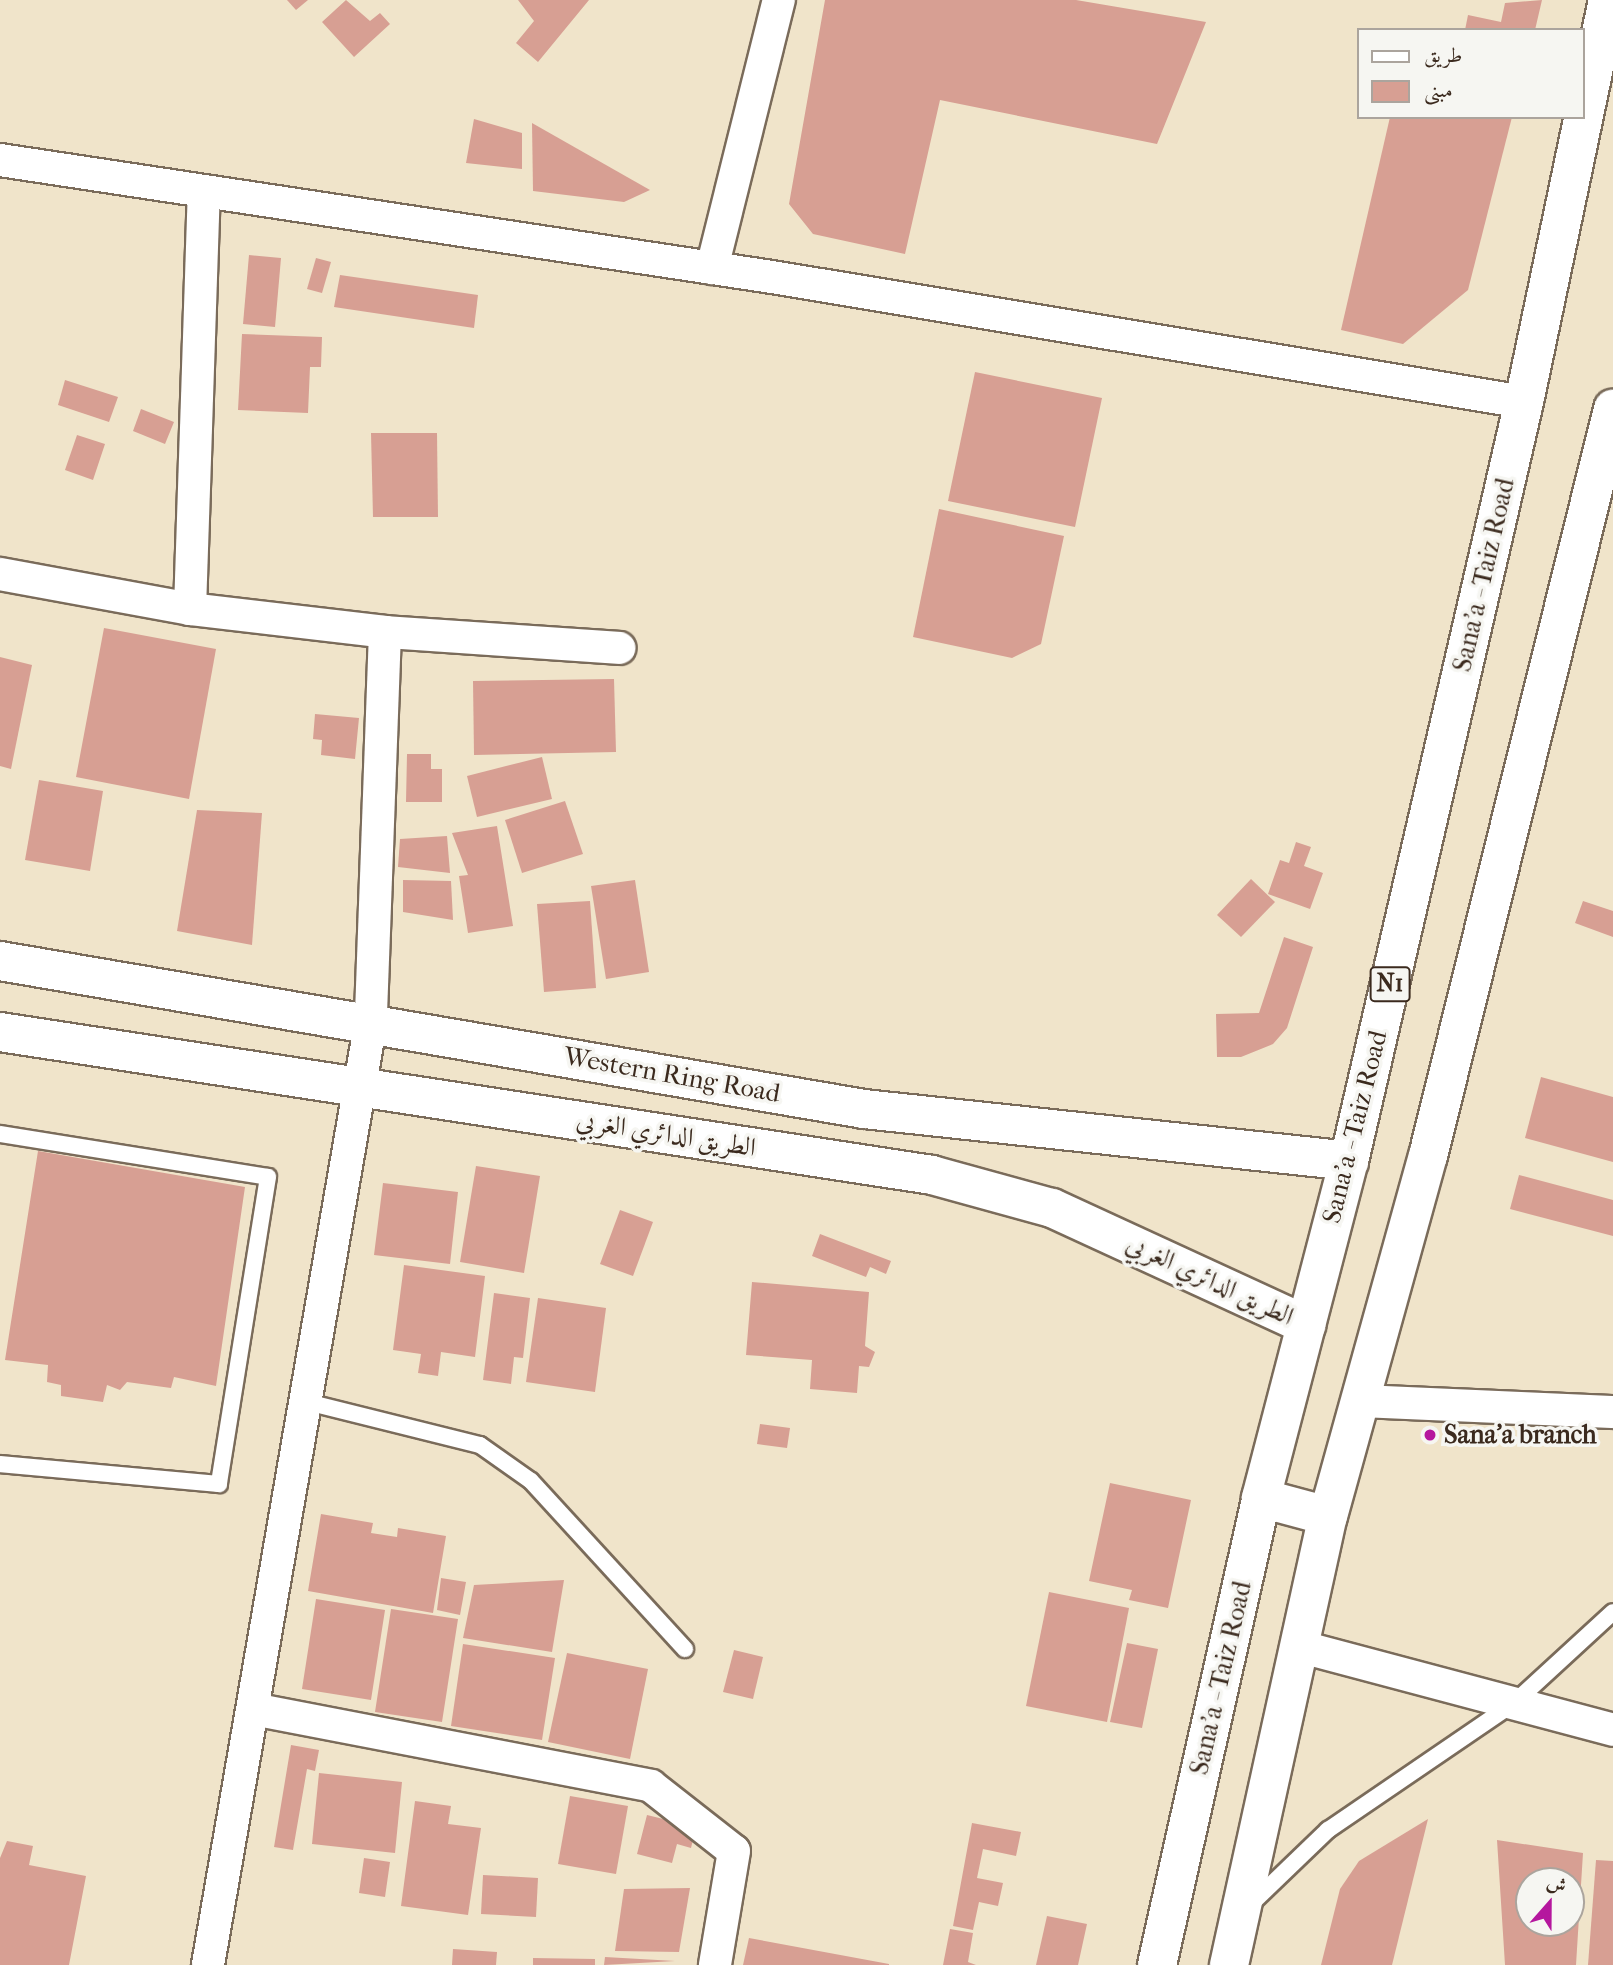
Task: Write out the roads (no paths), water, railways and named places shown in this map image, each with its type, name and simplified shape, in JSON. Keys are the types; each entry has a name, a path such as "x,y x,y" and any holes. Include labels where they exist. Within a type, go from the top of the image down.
{"main road":[{"name":"Sana'a - Taiz Road","path":"1585,110 1608,0"},
{"name":"Sana'a - Taiz Road","path":"1157,1965 1261,1498 1349,1161 1524,402 1583,119"},
{"path":"1228,1965 1328,1516 1428,1156 1613,409"},
{"name":"Western Ring Road","path":"0,961 371,1021 864,1109 1349,1161"},
{"name":"الطريق الدائري الغربي","path":"0,1032 932,1175 1052,1208 1306,1325"},
{"path":"1261,1498 1328,1516"}],"street":[{"path":"712,268 779,0"},
{"path":"0,160 712,268 1524,402"},
{"path":"190,609 204,191"},
{"path":"0,574 190,609 386,632 619,648"},
{"path":"208,1965 362,1088 371,1021 386,632"},
{"path":"1360,1401 1613,1412"},
{"path":"1298,1646 1613,1730"},
{"path":"253,1709 651,1786 733,1851 715,1965"}],"lane":[{"path":"0,1134 268,1177 219,1484 0,1464"},
{"path":"307,1402 480,1445 531,1481 685,1649"},
{"path":"1239,1916 1328,1830 1514,1703 1613,1612"}],"place":[{"name":"Sana'a branch","path":"1430,1435"}]}
